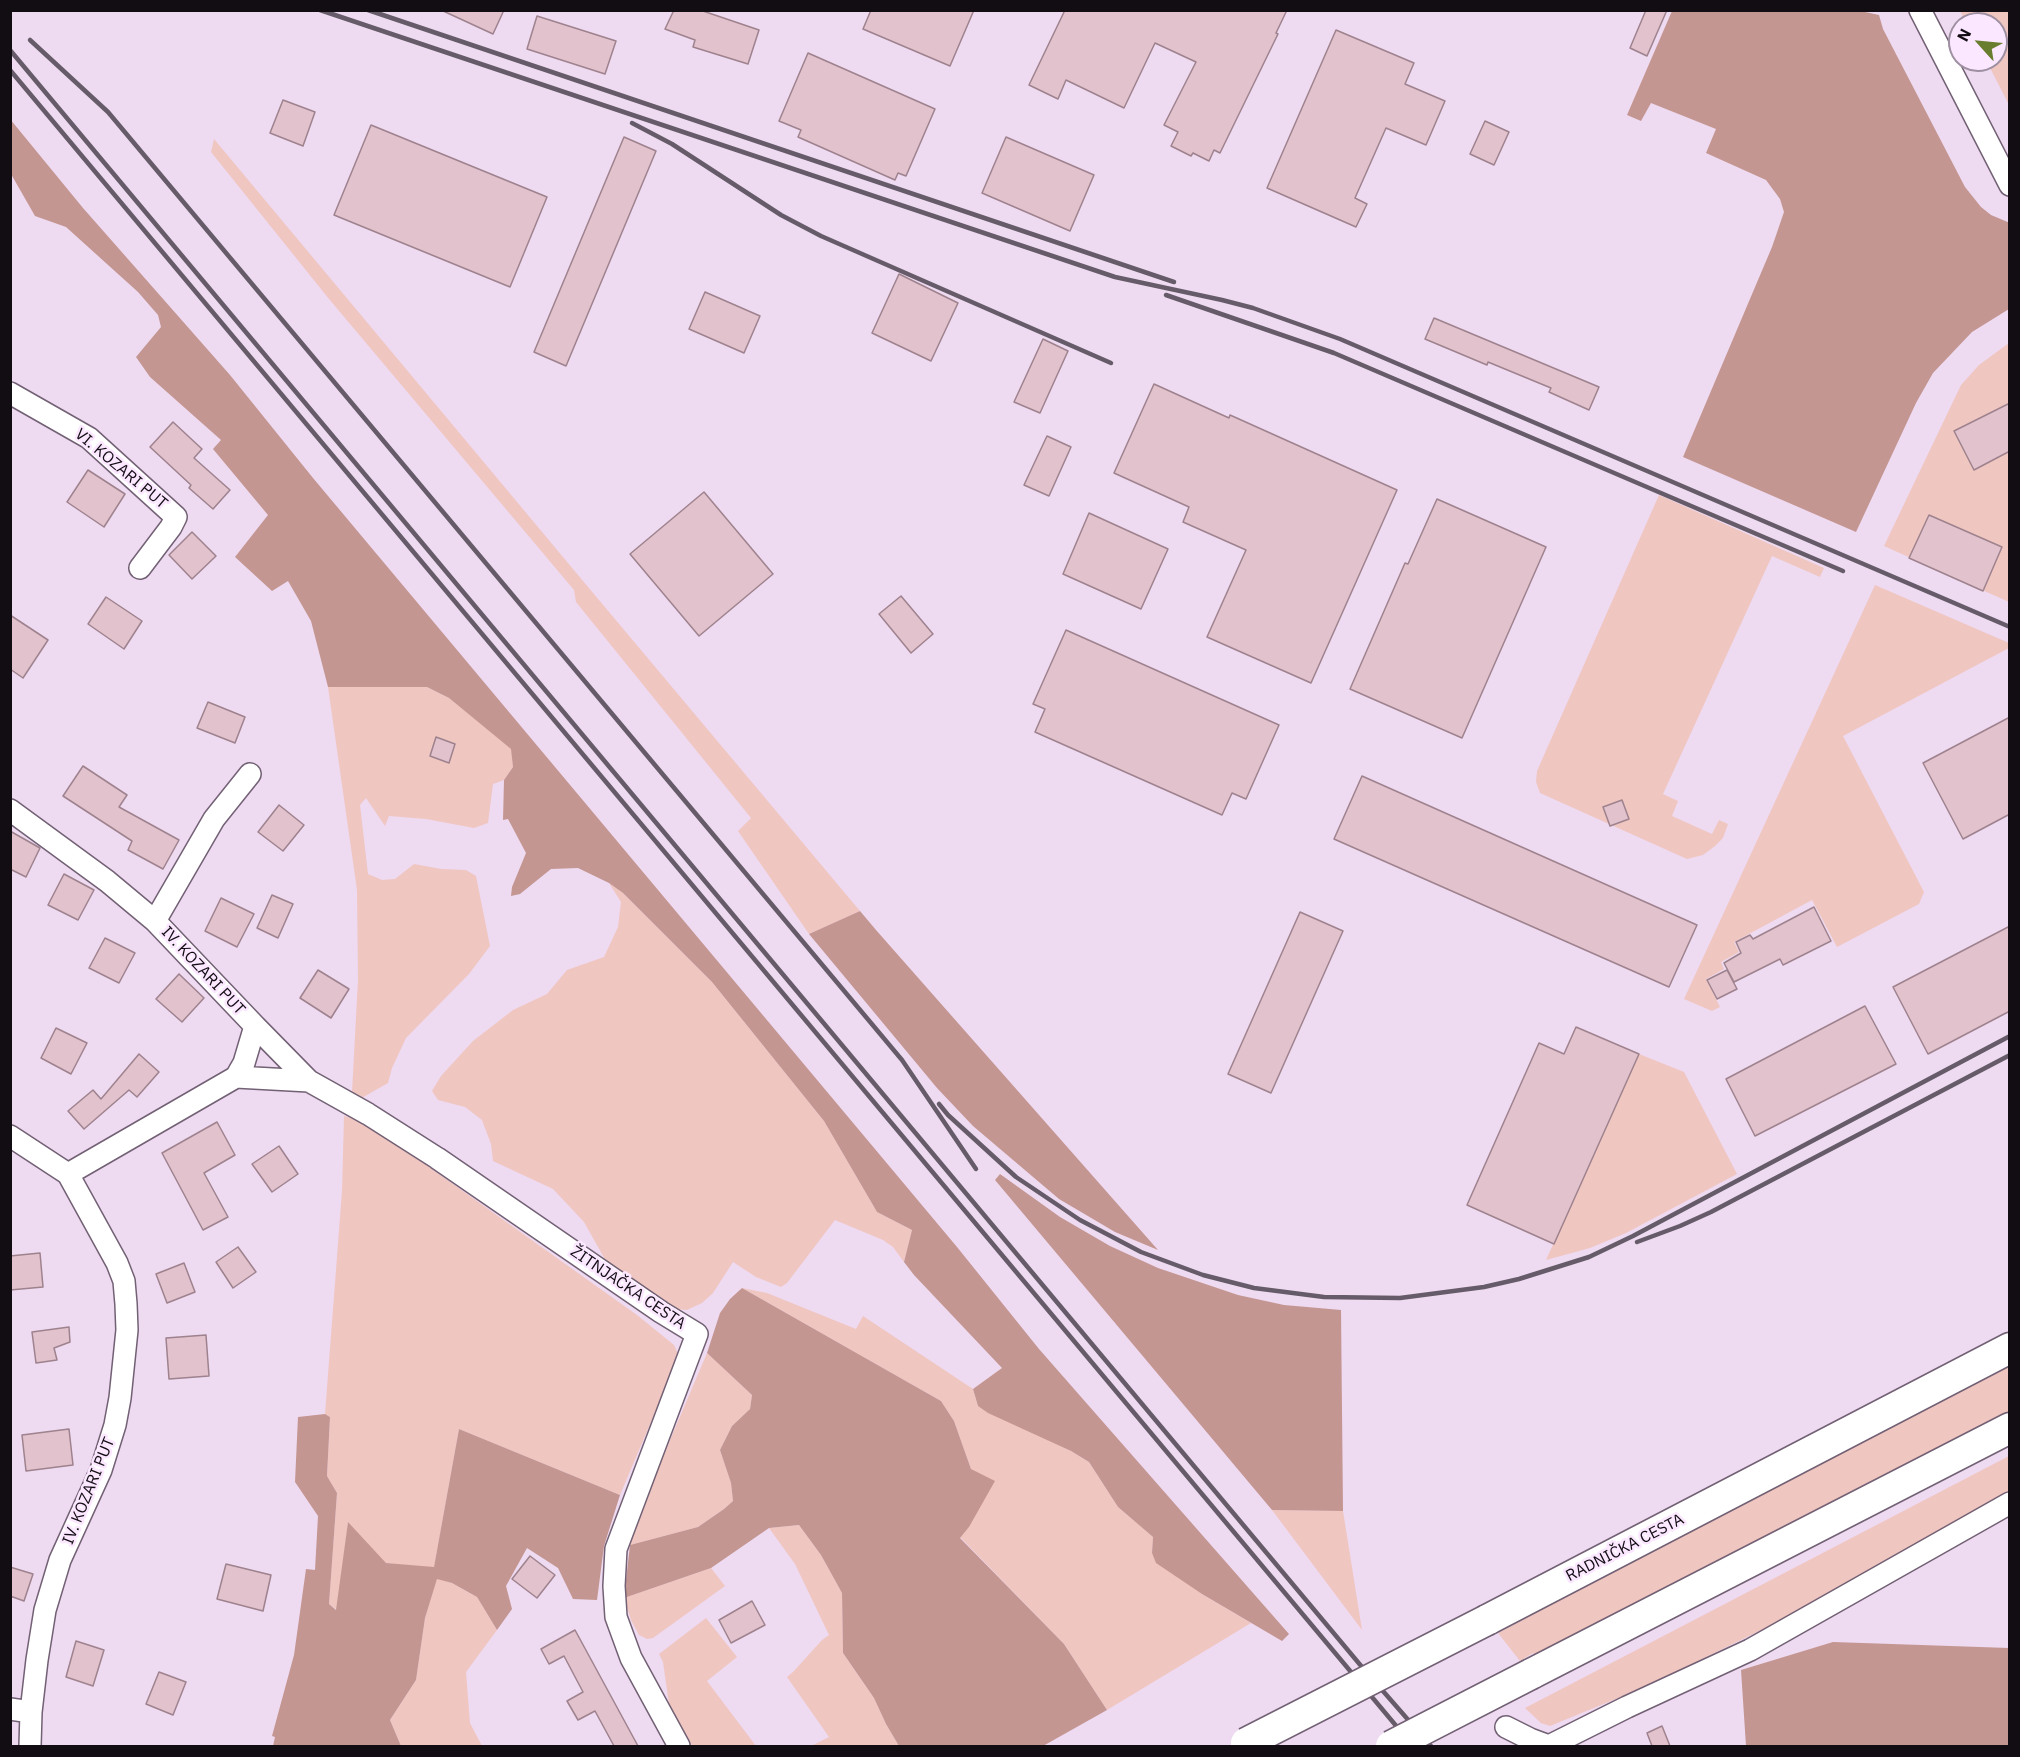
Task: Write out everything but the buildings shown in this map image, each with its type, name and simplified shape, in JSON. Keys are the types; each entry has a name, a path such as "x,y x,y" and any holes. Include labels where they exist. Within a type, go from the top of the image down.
{"main road":[{"name":"RADNIČKA CESTA","path":"1242,1745 2010,1348"},
{"path":"1391,1746 2010,1428"}],"street":[{"path":"1920,10 2010,185"},
{"name":"VI. KOZARI PUT","path":"10,393 89,438 176,517 140,568"},
{"path":"155,921 214,819 250,774"},
{"name":"IV. KOZARI PUT","path":"10,810 107,881 155,921 255,1026 244,1063 236,1077"},
{"path":"255,1026 309,1081"},
{"path":"68,1174 236,1077 309,1081"},
{"name":"ŽITNJAČKA CESTA","path":"309,1081 368,1114 437,1158 661,1312 697,1334 616,1549 614,1586 616,1617 631,1658 680,1746"},
{"name":"IV. KOZARI PUT","path":"10,1136 68,1174 117,1263 124,1281 127,1330 115,1425 101,1470 60,1560 45,1610 37,1660 21,1710 30,1746"},
{"path":"1506,1727 1549,1746 1750,1650 2010,1503"}],"shaded area":[{"path":"1856,10 1879,15 1883,29 1965,187 1981,207 1991,215 2010,223 2009,309 1972,332 1933,373 1916,403 1856,532 1683,457 1772,247 1784,212 1780,199 1766,180 1706,153 1716,129 1651,103 1641,121 1627,115 1672,11"},
{"path":"2009,11 2009,105 1992,72 2008,72 2008,12 1961,12"},
{"path":"10,119 83,208 230,375 313,478 957,1247 1039,1349 1289,1634 1282,1641 1202,1594 1156,1563 1152,1553 1153,1537 1118,1507 1089,1462 978,1406 973,1389 1002,1368 904,1262 912,1230 877,1212 824,1121 712,982 623,893 609,883 578,868 551,869 520,894 511,896 512,887 526,853 508,819 503,820 504,780 513,767 511,749 449,698 427,687 328,687 311,621 288,581 272,591 235,557 268,515 213,449 221,440 150,377 136,357 161,327 158,315 138,292 66,227 35,216 11,174"},
{"path":"214,139 860,911 809,934 738,831 751,818 576,602 574,590 329,299 211,152"},
{"path":"2009,343 2009,602 1884,546 1961,385 1979,365"},
{"path":"1659,495 1824,568 1820,577 1772,556 1663,794 1678,801 1672,816 1712,834 1719,820 1728,824 1723,838 1715,846 1703,855 1687,859 1540,793 1536,782 1537,771"},
{"path":"1875,585 2009,643 2009,648 1843,736 1924,892 1919,904 1837,947 1812,900 1734,942 1739,952 1721,962 1724,969 1706,979 1720,1007 1712,1011 1684,999"},
{"path":"328,687 427,687 449,698 512,749 513,767 504,780 493,784 488,823 474,828 426,819 389,816 385,826 366,798 360,805 368,874 382,880 395,879 414,864 441,869 466,870 476,876 490,946 469,974 406,1038 392,1068 388,1083 360,1099 352,1092 358,980 357,890"},
{"path":"609,883 623,893 712,982 824,1121 877,1212 912,1230 904,1262 893,1247 883,1240 835,1220 787,1283 781,1287 756,1277 733,1262 713,1293 702,1303 687,1310 676,1309 607,1263 584,1222 553,1189 493,1161 491,1144 482,1120 465,1107 438,1100 432,1091 441,1076 473,1041 513,1010 547,994 567,970 604,957 618,927 621,902"},
{"path":"860,911 1158,1250 1115,1232 1059,1199 973,1126 937,1088 809,934"},
{"path":"1639,1054 1684,1072 1737,1174 1626,1233 1590,1248 1546,1260"},
{"path":"344,1116 359,1120 401,1147 637,1315 674,1345 679,1356 620,1495 459,1429 434,1568 385,1563 348,1523 337,1610 329,1604 337,1493 327,1476 330,1417 325,1414 342,1191"},
{"path":"1000,1174 1060,1217 1110,1246 1158,1268 1238,1295 1284,1305 1341,1310 1343,1511 1272,1510 995,1180"},
{"path":"742,1288 767,1293 856,1329 863,1316 973,1389 978,1406 1089,1462 1118,1507 1153,1537 1152,1553 1202,1594 1251,1623 1107,1710 1064,1644 960,1537 969,1527 971,1469 954,1421 941,1401"},
{"path":"742,1288 941,1401 954,1421 971,1469 995,1481 969,1527 960,1538 1064,1644 1107,1710 1043,1746 899,1746 874,1698 843,1653 842,1593 821,1555 799,1525 769,1528 711,1568 624,1598 630,1545 698,1527 733,1501 731,1483 720,1450 732,1426 750,1409 752,1395 707,1353 720,1313"},
{"path":"707,1353 752,1395 750,1409 732,1426 720,1450 731,1483 733,1501 698,1527 630,1545 642,1506"},
{"path":"2009,1360 2009,1413 1537,1657 1533,1653 1520,1661 1498,1633"},
{"path":"325,1414 330,1417 327,1476 337,1493 329,1604 336,1610 348,1522 386,1563 434,1567 459,1429 620,1495 604,1546 597,1600 573,1599 558,1568 527,1548 506,1586 512,1609 497,1630 477,1597 452,1583 437,1579 425,1618 416,1680 390,1720 401,1746 273,1746 275,1737 272,1736 294,1655 306,1569 315,1570 318,1516 295,1482 298,1417"},
{"path":"2009,1456 2009,1492 1798,1612 1645,1687 1550,1726 1541,1723 1525,1708"},
{"path":"1272,1510 1343,1511 1362,1630"},
{"path":"799,1525 821,1555 842,1593 843,1653 874,1698 899,1746 811,1746 829,1737 787,1677 829,1635 795,1564 769,1528"},
{"path":"711,1568 725,1586 653,1638 647,1639 639,1635 624,1598"},
{"path":"437,1578 452,1583 477,1597 497,1630 466,1672 470,1723 482,1746 401,1746 390,1720 416,1680 425,1618"},
{"path":"706,1618 737,1657 707,1681 756,1746 692,1746 669,1704 663,1662 659,1654"},
{"path":"1833,1642 2009,1648 2009,1746 1746,1746 1741,1670"}],"railway":[{"path":"320,10 1115,277 1253,308 1340,339 2010,627"},
{"path":"368,10 1174,282"},
{"path":"30,40 108,112 902,1060 976,1169"},
{"path":"10,50 1362,1667 1431,1746"},
{"path":"10,70 1413,1746"},
{"path":"632,123 672,144 781,215 821,236 1111,363"},
{"path":"1166,295 1334,353 1843,571"},
{"path":"939,1104 1016,1177 1080,1220 1141,1252 1203,1275 1254,1288 1324,1297 1400,1298 1484,1287 1519,1279 1589,1257 1633,1236 2010,1036"},
{"path":"1637,1242 1711,1212 2010,1055"}]}
